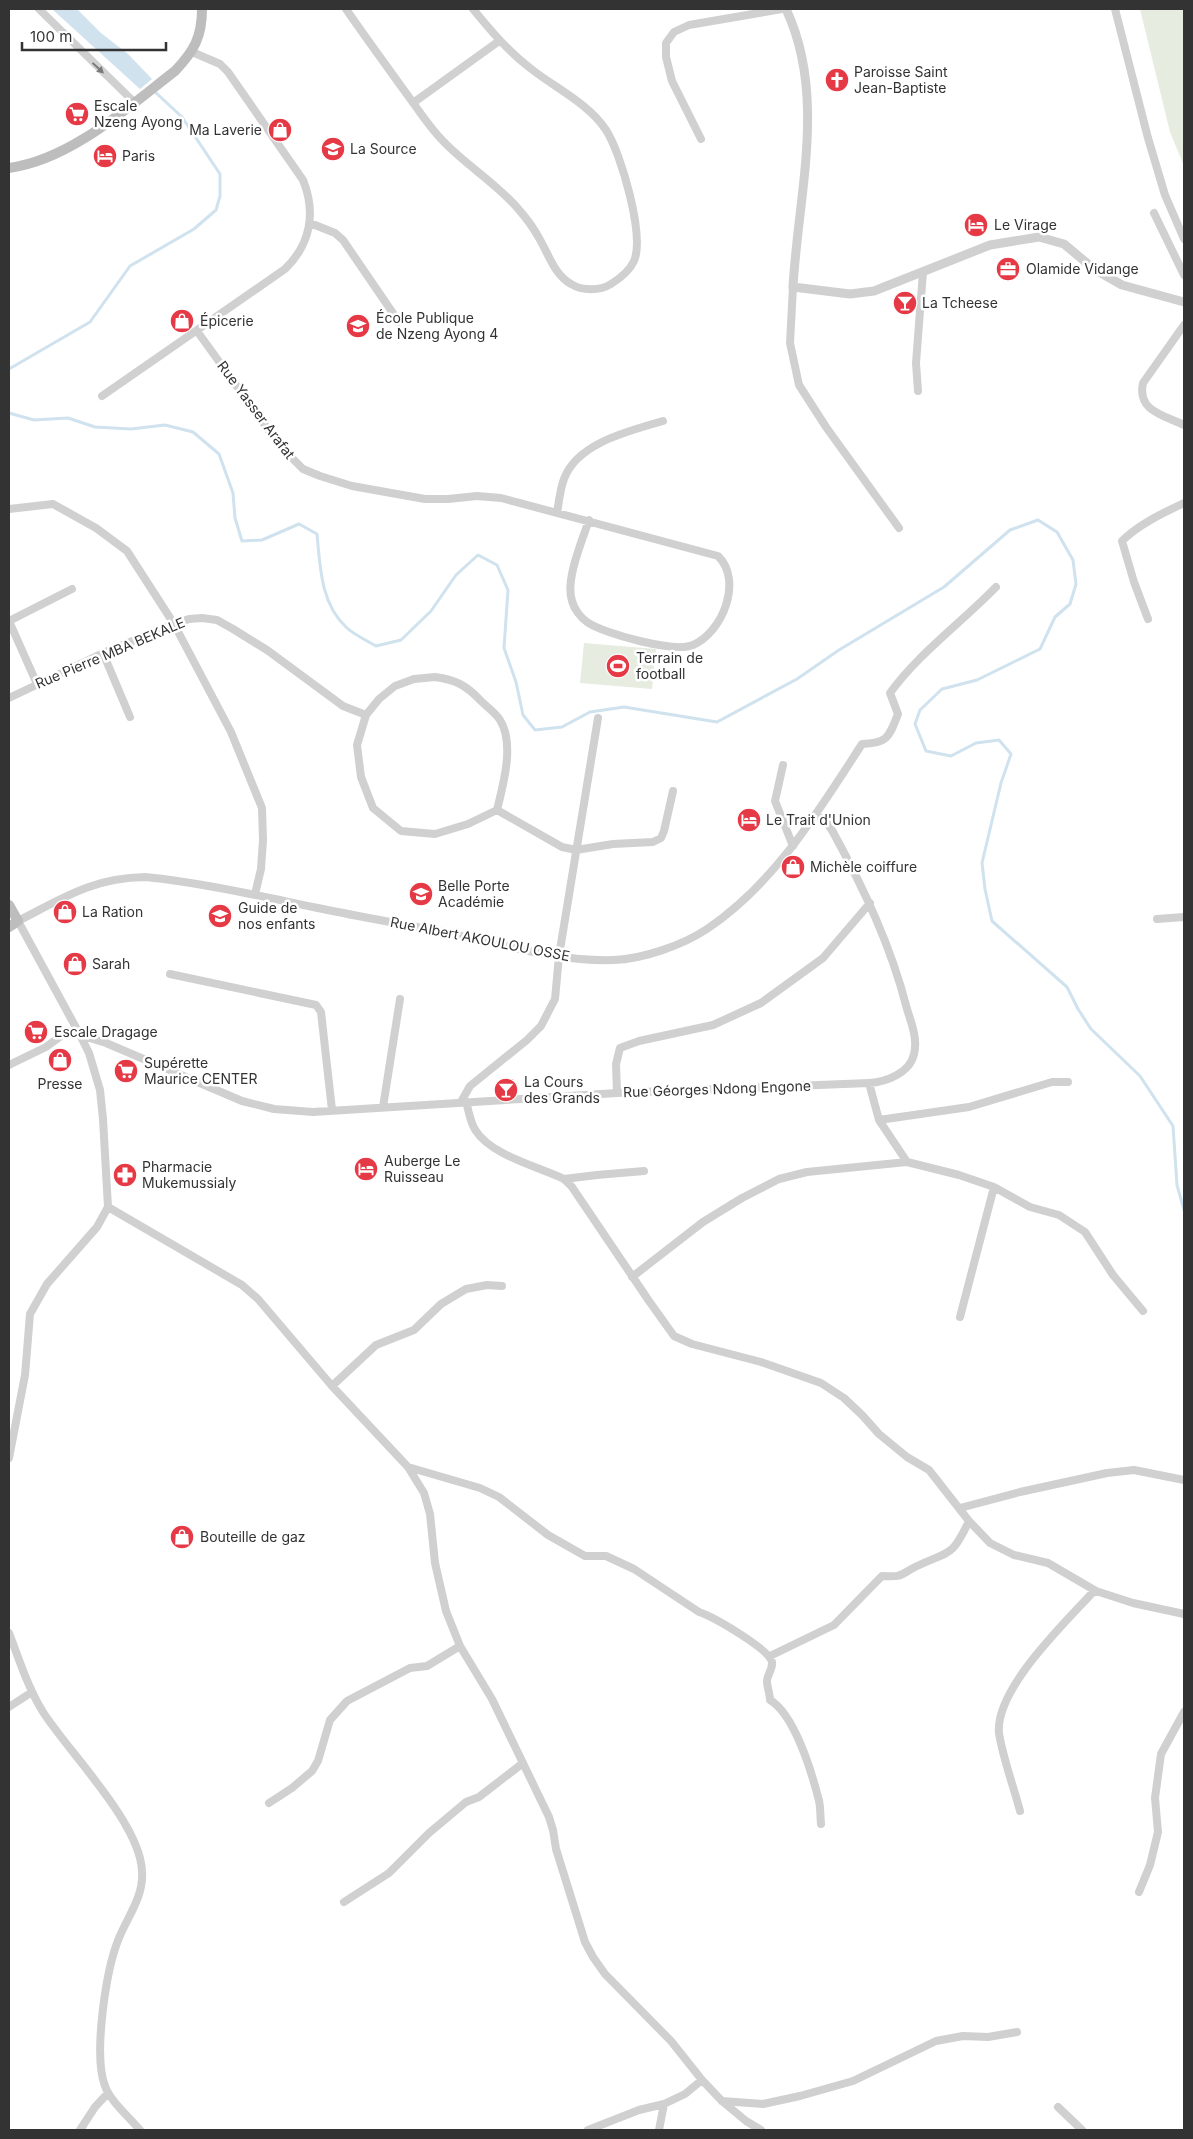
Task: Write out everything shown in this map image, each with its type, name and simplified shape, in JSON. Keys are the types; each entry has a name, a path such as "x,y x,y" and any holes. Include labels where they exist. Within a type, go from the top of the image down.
{"main road":[{"path":"9,168 36,163 74,145 175,71 192,52 201,26 202,9"},
{"path":"9,905 18,921 9,927"}],"street":[{"path":"39,9 136,100"},
{"path":"346,9 402,90 445,143 511,200 521,212 564,280 573,286 583,289 596,289 608,286 618,280 634,261 637,248 627,181 613,143 606,130 578,102 531,69 499,41 473,9"},
{"path":"701,139 672,81 666,57 666,43 674,32 689,25 782,9"},
{"path":"786,9 798,39 807,91 805,164 793,286 790,343 799,385 826,427 899,528"},
{"path":"1114,9 1165,195 1184,239"},
{"path":"413,102 499,41"},
{"path":"102,396 277,275 294,260 307,235 311,209 306,187 282,148 228,72 220,64 192,52"},
{"path":"1154,213 1184,275"},
{"path":"310,223 335,233 343,240 399,322"},
{"path":"793,286 850,294 874,291 990,245 1039,237 1064,244 1094,269 1122,286 1184,302"},
{"path":"918,391 916,363 923,272"},
{"path":"1184,325 1143,383 1141,394 1148,408 1184,425"},
{"name":"Rue Yasser Arafat","path":"197,331 280,446 303,468 352,486 402,496 448,499 477,496 501,498 589,520 718,556 724,562 729,573 730,591 725,609 708,635 694,645 681,648 616,635 586,622 572,601 570,589 572,576 589,520"},
{"path":"557,513 563,480 576,458 590,448 663,421"},
{"path":"1148,619 1134,582 1122,541 1136,529 1184,503"},
{"path":"9,509 53,504 96,528 127,550 174,624 231,732 262,808 263,840 261,870 255,894"},
{"name":"Rue Albert AKOULOU OSSE","path":"18,921 90,885 128,876 167,879 255,894 559,956 614,960 638,956 688,940 706,929 750,894 792,846 816,814 862,744 878,744 886,738 898,714 890,693 917,660 966,618 996,587"},
{"path":"37,684 9,621 72,588"},
{"name":"Rue Pierre MBA BEKALE","path":"9,698 103,654 174,624 189,619 217,620 267,650 343,706 366,715"},
{"path":"103,654 130,717"},
{"path":"435,677 455,680 472,692 500,720 506,740 504,781 497,810 468,824 436,834 401,831 373,808 360,777 356,746 366,715 384,694 395,686 414,679 435,677"},
{"path":"598,718 559,956 555,999 541,1026 527,1040 470,1086 463,1102 476,1131 490,1147 500,1153 564,1179 572,1187 674,1336 692,1344 761,1362 821,1383 850,1404 878,1434 907,1457 929,1470 969,1521 990,1543 1014,1555 1048,1563 1096,1591 1133,1603 1184,1614"},
{"path":"783,765 775,801 792,846"},
{"path":"497,810 545,840 562,848 576,850 613,844 653,842 661,838 664,831 673,791"},
{"name":"Rue Géorges Ndong Engone","path":"80,1035 115,1047 242,1101 274,1109 332,1110 617,1093 869,1083 890,1079 900,1072 914,1055 913,1030 897,973 870,903 830,827 816,814"},
{"path":"617,1093 616,1064 620,1048 639,1041 713,1025 761,1003 823,958 870,903"},
{"path":"1157,919 1184,917"},
{"path":"9,1458 25,1375 30,1314 47,1284 97,1227 108,1207 100,1090 89,1054 18,921"},
{"path":"170,974 316,1005 321,1012 332,1110"},
{"path":"383,1107 400,998"},
{"path":"9,1065 46,1047 65,1033 80,1035"},
{"path":"879,1120 969,1107 1052,1082 1068,1082"},
{"path":"869,1083 879,1120 907,1162"},
{"path":"632,1277 703,1222 742,1198 779,1179 807,1172 907,1162 958,1175 994,1187 1030,1207 1059,1215 1085,1232 1113,1275 1143,1311"},
{"path":"564,1179 597,1174 644,1171"},
{"path":"960,1317 994,1187"},
{"path":"108,1207 242,1285 258,1299 332,1386 408,1467 424,1493 430,1514 435,1563 446,1611 460,1646 492,1699 549,1816 556,1849 576,1907 585,1942 605,1974 671,2041 722,2102 761,2130"},
{"path":"332,1386 376,1345 414,1330 441,1304 466,1289 487,1285 502,1286"},
{"path":"408,1467 480,1488 499,1497 548,1535 585,1556 606,1556 634,1569 685,1603 738,1633 770,1656 772,1664 767,1681 770,1700 778,1705 789,1721 803,1752 819,1798 821,1824"},
{"path":"960,1508 1020,1492 1108,1473 1134,1470 1184,1480"},
{"path":"770,1656 834,1625 882,1576 901,1576 916,1567 949,1554 958,1544 969,1521"},
{"path":"1020,1811 999,1734 1000,1714 1009,1694 1034,1658 1096,1591"},
{"path":"9,1633 32,1692 54,1729 97,1784 128,1828 140,1857 142,1871 138,1898 118,1939 106,1984 100,2065 108,2093 140,2130"},
{"path":"268,1803 292,1788 312,1771 318,1761 330,1720 347,1702 410,1668 427,1666 460,1646"},
{"path":"9,1707 32,1692"},
{"path":"1139,1892 1150,1865 1158,1832 1155,1798 1161,1754 1184,1712"},
{"path":"344,1902 389,1872 429,1833 466,1802 479,1797 523,1763"},
{"path":"722,2102 763,2104 800,2096 853,2081 936,2040 963,2036 988,2037 1017,2032"},
{"path":"588,2130 639,2110 664,2104 685,2094 702,2080"},
{"path":"80,2130 95,2107 108,2093"},
{"path":"659,2130 664,2104"},
{"path":"1058,2107 1082,2130"}],"shaded area":[{"path":"1140,9 1184,9 1184,166 1170,132"},
{"name":"Terrain de football","path":"584,643 656,649 652,689 580,683"}],"water":[{"path":"52,9 77,9 101,33 128,54 152,79 140,89"}],"waterway":[{"path":"9,369 90,322 130,266 194,229 216,210 220,196 220,174 182,117 154,91"},
{"path":"9,413 34,420 68,418 95,427 131,429 165,425 193,432 219,454 233,493 235,518 242,541 262,540 299,524 317,534 323,584 331,607 349,630 376,646 401,640 431,611 456,575 478,555 497,565 508,590 504,648 516,682 523,715 535,730 562,727 590,712 624,707 717,722 797,679 839,650 944,587 1010,530 1038,520 1057,532 1073,560 1076,584 1070,604 1055,617 1040,649 977,680 942,689 920,710 915,724 926,751 951,756 976,743 999,740 1011,754 1001,783 982,863 992,921 1067,987 1091,1029 1140,1076 1173,1126 1177,1185 1184,1210"}],"place":[{"name":"Paroisse Saint Jean-Baptiste","path":"837,80"},
{"name":"Escale Nzeng Ayong","path":"77,114"},
{"name":"Ma Laverie","path":"280,130"},
{"name":"La Source","path":"333,149"},
{"name":"Paris","path":"105,156"},
{"name":"Le Virage","path":"976,225"},
{"name":"Olamide Vidange","path":"1008,269"},
{"name":"La Tcheese","path":"905,303"},
{"name":"Épicerie","path":"182,321"},
{"name":"École Publique de Nzeng Ayong 4","path":"358,326"},
{"name":"Terrain de football","path":"618,666"},
{"name":"Le Trait d'Union","path":"749,820"},
{"name":"Michèle coiffure","path":"793,867"},
{"name":"Belle Porte Académie","path":"421,894"},
{"name":"La Ration","path":"65,912"},
{"name":"Guide de nos enfants","path":"220,916"},
{"name":"Sarah","path":"75,964"},
{"name":"Escale Dragage","path":"36,1032"},
{"name":"Presse","path":"60,1060"},
{"name":"Supérette Maurice CENTER","path":"126,1071"},
{"name":"La Cours des Grands","path":"506,1090"},
{"name":"Auberge Le Ruisseau","path":"366,1169"},
{"name":"Pharmacie Mukemussialy","path":"125,1175"},
{"name":"Bouteille de gaz","path":"182,1537"}]}
